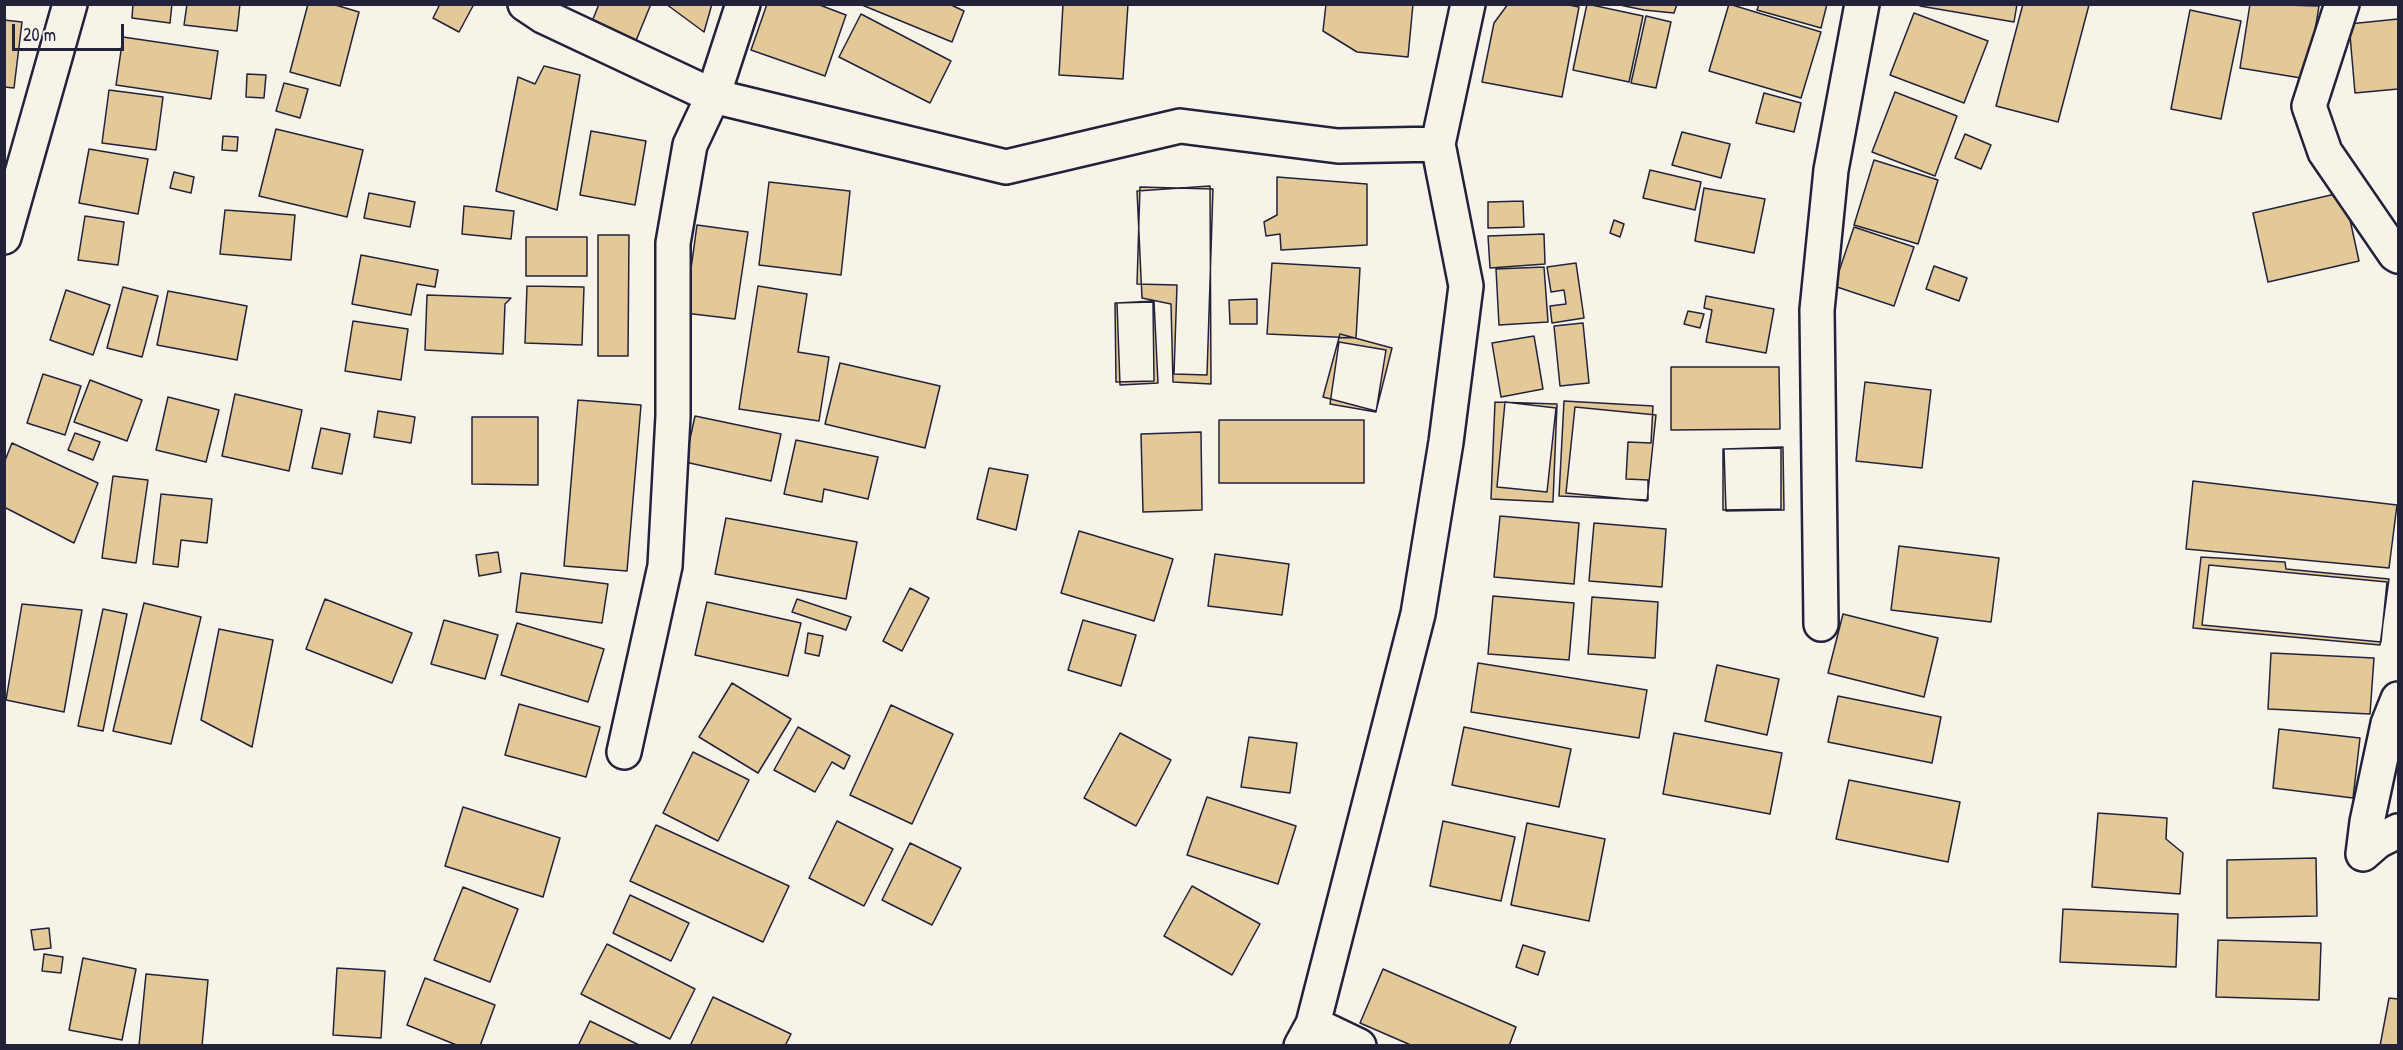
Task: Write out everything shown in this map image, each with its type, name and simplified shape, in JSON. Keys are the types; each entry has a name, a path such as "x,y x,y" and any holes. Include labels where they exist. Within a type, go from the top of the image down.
{"street":[{"path":"4,237 70,4"},
{"path":"525,4 543,16 713,96 1006,167 1180,126 1338,146 1438,144"},
{"path":"624,752 665,566 673,416 673,243 690,146 713,96 743,4"},
{"path":"1359,1046 1307,1035 1418,614 1446,442 1466,286 1438,144 1468,4"},
{"path":"1821,624 1817,310 1831,170 1862,4"},
{"path":"2342,4 2309,106 2325,152 2388,245 2398,256"},
{"path":"2398,699 2388,724 2367,822 2363,854 2378,841 2398,831"}],"building":[{"path":"133,4 172,4 170,23 132,18"},
{"path":"187,4 240,4 237,31 184,25"},
{"path":"308,4 332,4 359,12 340,86 290,72"},
{"path":"440,4 474,4 459,32 433,18"},
{"path":"599,4 651,4 635,43 591,24"},
{"path":"666,4 712,4 704,32"},
{"path":"767,4 817,4 846,15 825,76 751,50"},
{"path":"949,4 964,11 952,42 862,5"},
{"path":"1063,4 1128,4 1123,79 1059,75"},
{"path":"1326,4 1413,4 1408,57 1357,52 1323,31"},
{"path":"1508,4 1564,4 1579,7 1562,97 1482,82 1494,23"},
{"path":"1587,4 1643,16 1629,82 1573,70"},
{"path":"1615,4 1677,4 1674,13"},
{"path":"1729,4 1821,32 1801,98 1709,71"},
{"path":"1759,4 1827,4 1821,28 1757,10"},
{"path":"1920,4 2017,4 2014,22 1920,6"},
{"path":"2023,4 2089,5 2058,122 1996,106"},
{"path":"2250,4 2319,6 2307,79 2240,68"},
{"path":"2190,10 2241,21 2221,119 2171,109"},
{"path":"1914,13 1988,41 1964,103 1890,75"},
{"path":"861,14 951,61 930,103 839,57"},
{"path":"1646,16 1671,22 1656,88 1631,83"},
{"path":"2398,19 2398,89 2355,93 2349,24"},
{"path":"4,20 22,22 14,88 4,87"},
{"path":"123,37 218,51 211,99 116,85"},
{"path":"544,66 580,75 557,210 496,191 518,77 535,84"},
{"path":"247,74 266,75 264,98 246,97"},
{"path":"284,83 308,89 300,118 276,111"},
{"path":"109,90 163,97 156,150 102,143"},
{"path":"1895,92 1957,116 1935,176 1872,152"},
{"path":"1764,93 1801,103 1794,132 1756,123"},
{"path":"276,129 363,150 347,217 259,196"},
{"path":"591,131 646,141 635,205 580,195"},
{"path":"1682,132 1730,144 1721,178 1672,165"},
{"path":"1965,134 1991,145 1981,169 1955,158"},
{"path":"223,136 238,137 237,151 222,150"},
{"path":"89,149 148,159 138,214 79,203"},
{"path":"1874,160 1938,180 1918,244 1854,225"},
{"path":"1650,170 1701,182 1695,210 1643,198"},
{"path":"174,172 194,177 191,193 170,188"},
{"path":"1277,177 1367,184 1367,245 1281,250 1280,234 1266,236 1264,222 1277,215"},
{"path":"769,182 850,191 841,275 759,265"},
{"path":"1210,186 1211,384 1173,382 1171,304 1142,298 1137,191"},
{"path":"1140,187 1213,189 1207,375 1174,374 1177,285 1137,284"},
{"path":"1704,188 1765,199 1754,253 1695,241"},
{"path":"2344,192 2359,261 2268,282 2253,213"},
{"path":"369,193 415,202 410,227 364,218"},
{"path":"1523,201 1524,227 1488,228 1488,202"},
{"path":"464,206 514,211 511,239 462,234"},
{"path":"225,210 295,215 291,260 220,254"},
{"path":"85,216 124,222 118,265 78,260"},
{"path":"1614,220 1624,224 1620,237 1610,233"},
{"path":"697,225 748,232 735,319 685,313"},
{"path":"1854,227 1914,247 1894,306 1834,286"},
{"path":"1544,234 1545,264 1490,268 1488,236"},
{"path":"598,235 629,235 628,356 598,356"},
{"path":"526,237 587,237 587,276 526,276"},
{"path":"361,255 438,270 435,287 417,284 411,315 352,304"},
{"path":"1272,263 1360,268 1356,338 1267,334"},
{"path":"1576,263 1584,318 1552,323 1550,306 1566,304 1564,290 1551,292 1547,267"},
{"path":"1934,266 1967,278 1959,301 1926,289"},
{"path":"1544,267 1548,322 1499,325 1496,269"},
{"path":"527,286 584,287 582,345 525,343"},
{"path":"758,286 807,294 798,352 829,357 819,421 739,409"},
{"path":"123,287 158,296 142,357 107,348"},
{"path":"66,290 110,305 93,355 50,340"},
{"path":"168,291 247,306 237,360 157,345"},
{"path":"427,295 511,298 505,304 503,354 425,350"},
{"path":"1706,296 1774,309 1766,353 1706,342 1712,310 1704,308"},
{"path":"1257,299 1257,324 1230,324 1229,300"},
{"path":"1154,301 1158,383 1120,385 1117,303"},
{"path":"1153,302 1154,381 1116,382 1115,303"},
{"path":"1688,311 1704,314 1700,328 1684,324"},
{"path":"353,321 408,329 401,380 345,371"},
{"path":"1583,323 1589,383 1560,386 1554,326"},
{"path":"1340,334 1392,348 1376,411 1323,397"},
{"path":"1534,336 1543,389 1501,397 1492,343"},
{"path":"1339,342 1386,350 1376,412 1330,404"},
{"path":"840,363 940,386 925,448 825,424"},
{"path":"1671,367 1779,367 1780,429 1671,430"},
{"path":"43,374 81,386 65,435 27,423"},
{"path":"90,380 142,400 127,441 74,422"},
{"path":"1865,382 1931,390 1922,468 1856,461"},
{"path":"235,394 302,410 289,471 222,456"},
{"path":"168,397 219,410 206,462 156,450"},
{"path":"578,400 641,405 627,571 564,566"},
{"path":"1564,401 1653,406 1651,443 1628,442 1626,479 1648,480 1648,500 1559,496"},
{"path":"1495,402 1557,404 1553,502 1491,499"},
{"path":"1505,402 1556,408 1547,492 1497,487"},
{"path":"1575,407 1656,415 1647,501 1566,493"},
{"path":"378,411 415,417 411,443 374,437"},
{"path":"695,416 781,434 771,481 685,462"},
{"path":"472,417 538,417 538,485 472,484"},
{"path":"1219,420 1364,420 1364,483 1219,483"},
{"path":"321,428 350,434 342,474 312,468"},
{"path":"1201,432 1202,510 1143,512 1141,434"},
{"path":"75,433 100,442 93,460 68,450"},
{"path":"796,440 878,457 868,499 824,489 822,502 784,494"},
{"path":"12,443 98,483 74,543 4,507 4,463"},
{"path":"1783,447 1784,510 1726,511 1724,449"},
{"path":"1781,448 1781,509 1723,510 1723,449"},
{"path":"989,468 1028,475 1016,530 977,519"},
{"path":"113,476 148,480 136,563 102,558"},
{"path":"2193,481 2397,505 2389,568 2186,549"},
{"path":"161,494 212,499 207,543 181,540 178,567 153,564"},
{"path":"1500,516 1579,523 1574,584 1494,577"},
{"path":"726,518 857,542 846,599 715,574"},
{"path":"1594,523 1666,529 1662,587 1589,581"},
{"path":"1079,531 1173,559 1154,621 1061,593"},
{"path":"1899,546 1999,558 1991,622 1891,610"},
{"path":"498,552 501,572 479,576 476,555"},
{"path":"1215,554 1289,564 1282,615 1208,606"},
{"path":"2201,557 2285,562 2286,569 2389,579 2380,645 2193,628"},
{"path":"2209,565 2387,582 2381,642 2202,625"},
{"path":"521,573 608,584 602,623 516,612"},
{"path":"910,588 929,598 902,651 883,641"},
{"path":"1493,596 1574,603 1569,660 1488,654"},
{"path":"1592,597 1658,602 1655,658 1588,654"},
{"path":"325,599 412,633 392,683 306,649"},
{"path":"797,599 851,617 846,630 792,612"},
{"path":"707,602 801,623 788,676 695,655"},
{"path":"144,603 201,617 171,744 113,731"},
{"path":"22,604 82,610 64,712 6,700"},
{"path":"103,609 127,614 103,731 78,726"},
{"path":"1843,614 1938,638 1924,697 1828,673"},
{"path":"444,620 498,635 485,679 431,664"},
{"path":"1083,620 1136,635 1121,686 1068,670"},
{"path":"517,623 604,649 588,702 501,675"},
{"path":"219,629 273,640 252,747 201,720"},
{"path":"808,633 823,636 819,656 805,653"},
{"path":"2271,653 2374,658 2370,714 2268,709"},
{"path":"1478,663 1647,690 1639,738 1471,712"},
{"path":"1717,665 1779,679 1767,735 1705,721"},
{"path":"732,683 791,719 758,773 699,737"},
{"path":"1838,696 1941,717 1932,763 1828,742"},
{"path":"519,704 600,727 586,777 505,755"},
{"path":"891,705 953,734 912,824 850,795"},
{"path":"798,727 850,756 844,769 832,762 815,792 774,770"},
{"path":"1464,727 1571,749 1559,807 1452,785"},
{"path":"2279,729 2360,738 2353,798 2273,788"},
{"path":"1120,733 1171,760 1136,826 1084,798"},
{"path":"1674,733 1782,753 1770,814 1663,794"},
{"path":"1249,737 1297,743 1290,793 1241,787"},
{"path":"693,752 749,780 718,841 663,813"},
{"path":"1849,780 1960,802 1948,862 1836,839"},
{"path":"1207,797 1296,826 1278,884 1187,855"},
{"path":"463,807 560,838 543,897 445,866"},
{"path":"2098,813 2167,818 2166,839 2183,853 2180,894 2092,887"},
{"path":"837,821 893,849 864,906 809,878"},
{"path":"1443,821 1515,837 1501,901 1430,886"},
{"path":"1527,823 1605,839 1589,921 1511,905"},
{"path":"656,825 789,886 763,942 630,881"},
{"path":"910,843 961,868 932,925 882,900"},
{"path":"2316,858 2317,916 2227,918 2227,860"},
{"path":"1192,886 1260,924 1232,975 1164,936"},
{"path":"463,887 518,909 490,982 434,960"},
{"path":"630,895 689,923 671,961 613,933"},
{"path":"2063,909 2178,914 2176,967 2060,962"},
{"path":"49,928 51,948 34,950 31,930"},
{"path":"2218,940 2321,943 2319,1000 2216,997"},
{"path":"607,944 695,989 670,1039 581,994"},
{"path":"1523,945 1545,952 1538,975 1516,967"},
{"path":"44,954 63,957 61,973 42,971"},
{"path":"83,958 136,969 122,1040 69,1030"},
{"path":"337,968 385,971 381,1038 333,1035"},
{"path":"1383,969 1516,1027 1509,1046 1413,1046 1360,1023"},
{"path":"146,974 208,980 202,1046 139,1046"},
{"path":"425,978 495,1005 480,1046 459,1046 407,1025"},
{"path":"713,997 791,1034 785,1046 690,1046"},
{"path":"2389,998 2398,999 2398,1046 2380,1046"},
{"path":"590,1021 641,1046 578,1046"}]}
